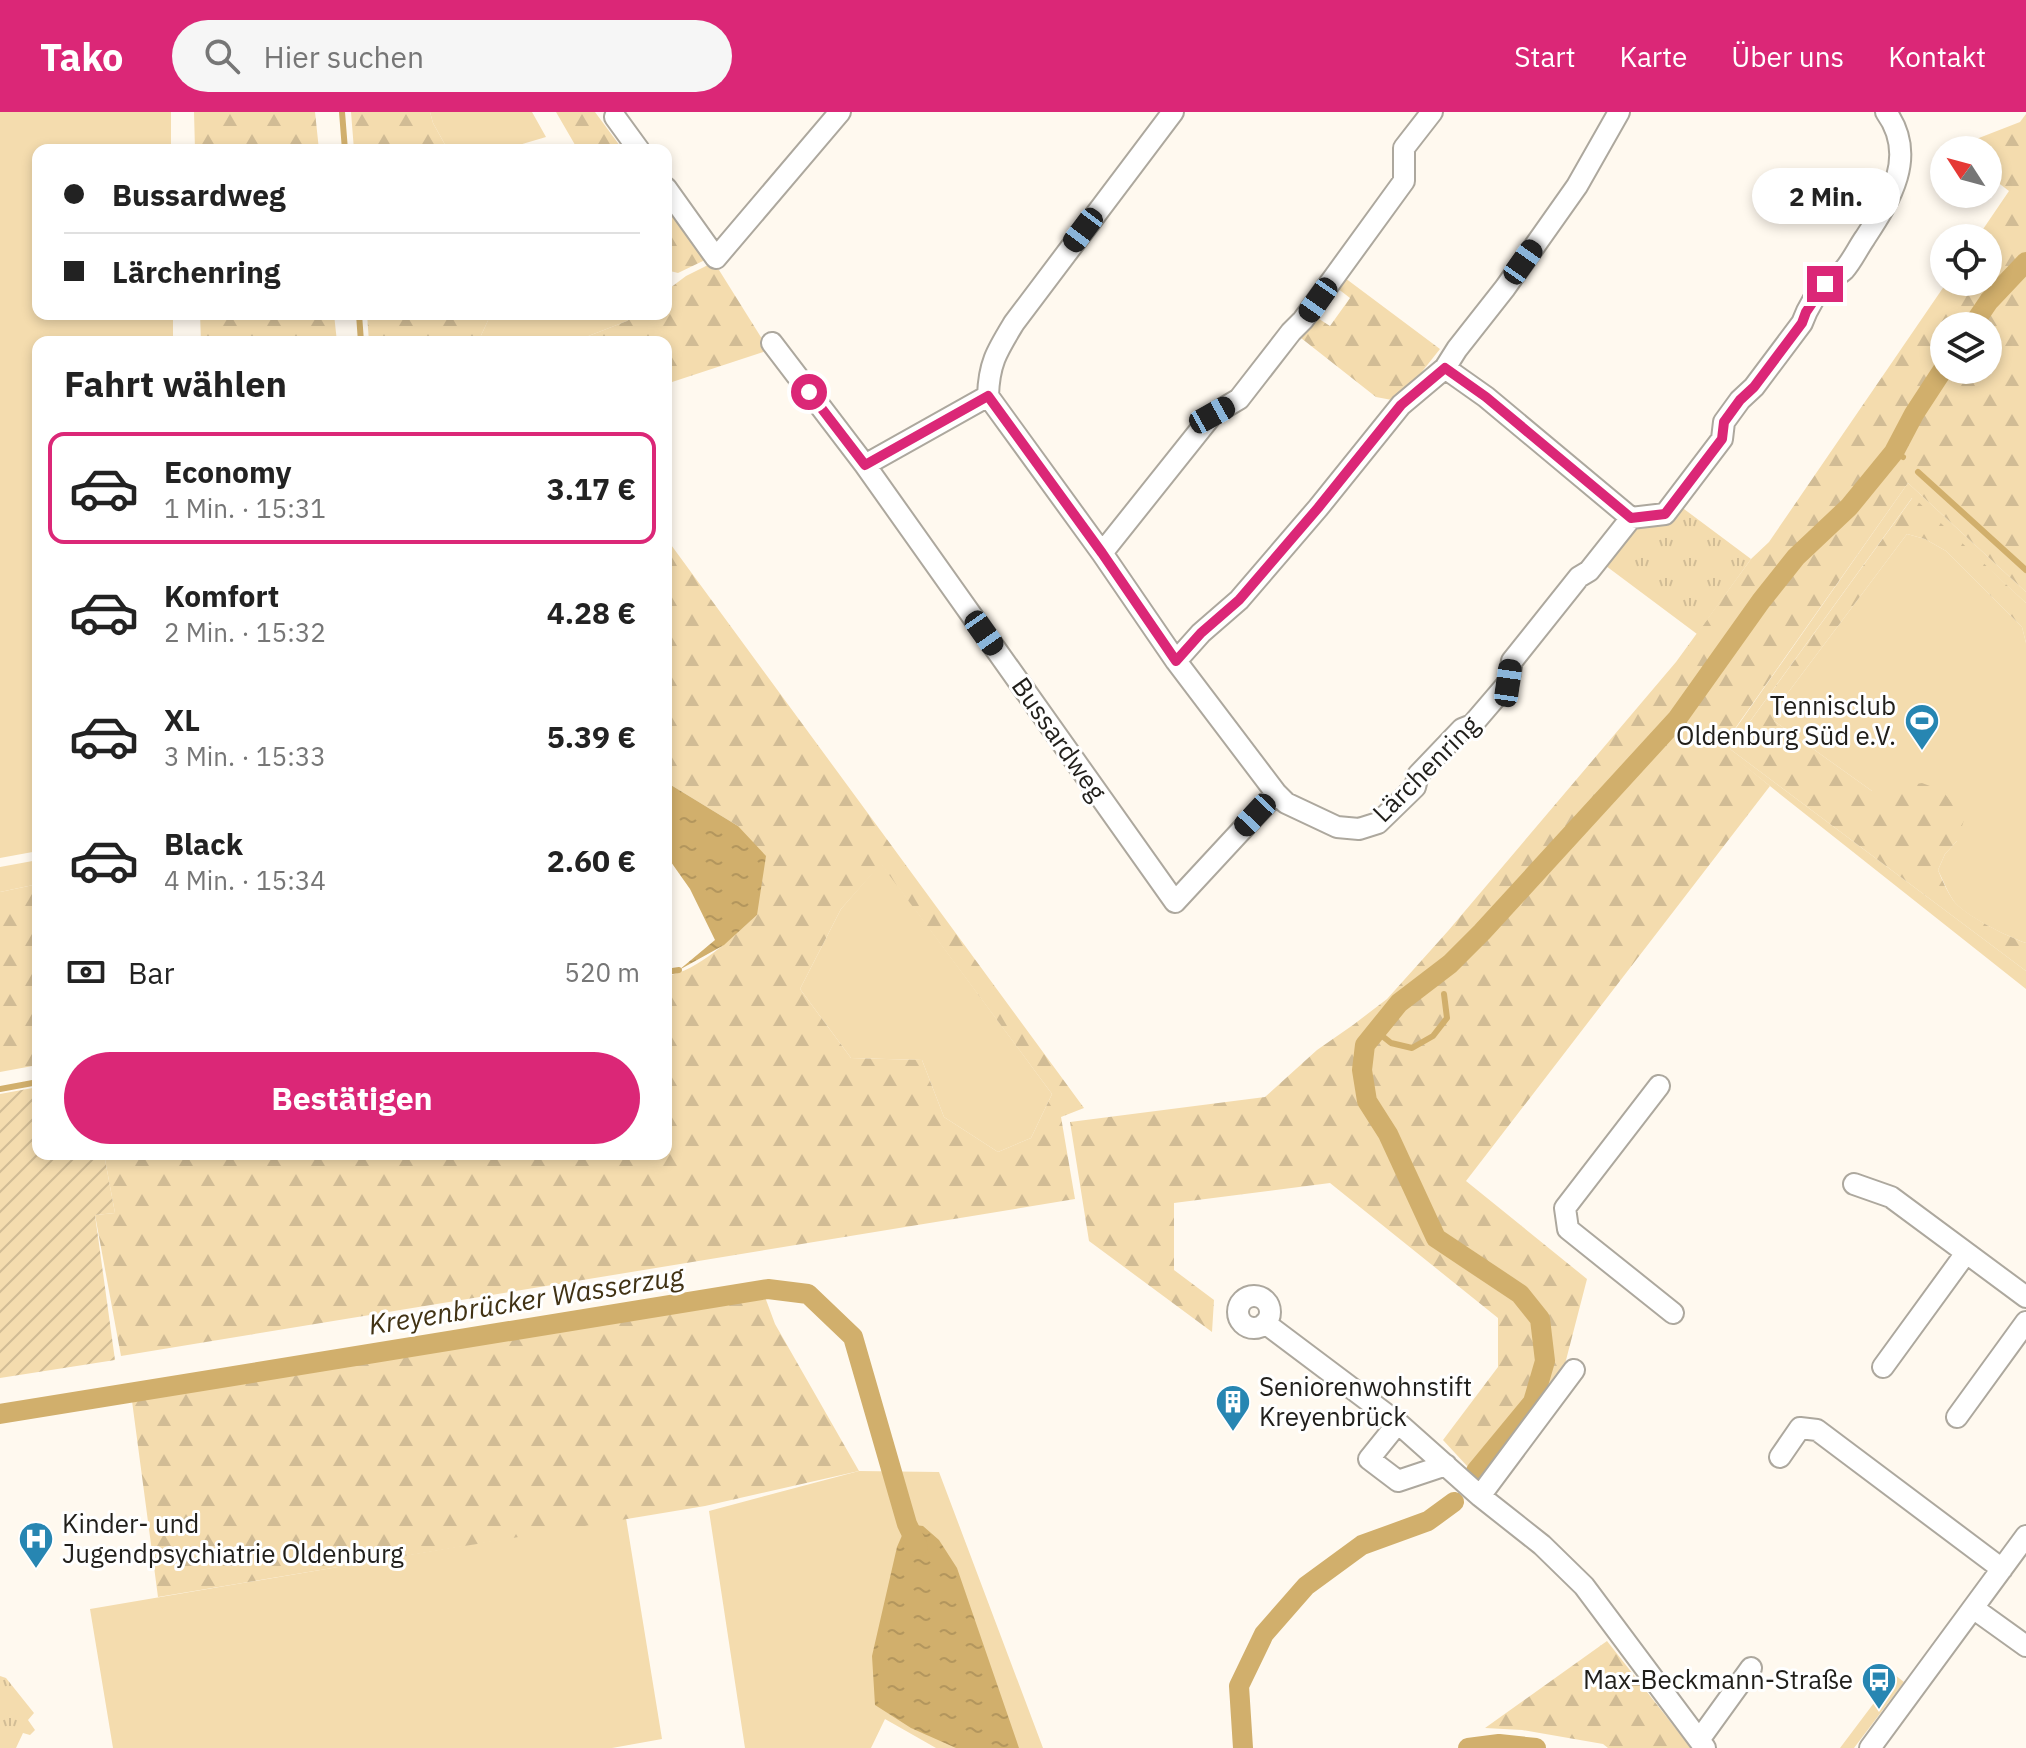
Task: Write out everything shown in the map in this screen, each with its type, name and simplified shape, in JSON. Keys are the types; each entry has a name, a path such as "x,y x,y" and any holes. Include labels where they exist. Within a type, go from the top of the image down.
{"street":[{"path":"672,196 716,258 840,112"},
{"path":"865,465 988,396 995,353 1014,323 1173,112"},
{"path":"1102,553 1212,415 1239,399 1303,320 1404,181 1404,148 1432,112"},
{"path":"1176,661 1201,633 1239,600 1401,405 1445,368 1577,186 1619,112"},
{"path":"1445,368 1486,397 1631,518 1665,514 1722,439 1724,422 1802,323 1825,284 1843,270 1882,212 1899,175 1901,147 1898,132 1886,112"},
{"path":"615,117 635,144"},
{"name":"Bussardweg","path":"772,343 865,465 1175,902 1276,793"},
{"name":"Lärchenring","path":"988,396 1176,661 1276,793 1286,803 1337,827 1359,829 1378,823 1415,787 1418,775 1462,729 1472,725 1508,683 1512,661 1631,518"},
{"path":"1659,1086 1565,1208 1568,1229 1673,1313"},
{"path":"1854,1184 1891,1197 2026,1297"},
{"path":"1883,1367 1966,1253"},
{"path":"1957,1417 2026,1322"},
{"path":"1265,1323 1398,1423 1480,1496 1542,1545 1584,1586 1702,1744 1751,1668"},
{"path":"1480,1496 1574,1370"},
{"path":"1398,1423 1369,1459 1398,1481 1446,1465"},
{"path":"1780,1457 1800,1428 1817,1430 2002,1569"},
{"path":"1870,1748 2026,1536"},
{"path":"1973,1608 2026,1646"}],"green space":[{"path":"0,112 171,112 171,144 32,144 32,320 173,320 173,336 32,336 32,852 0,858"},
{"path":"194,112 315,112 318,144 195,144"},
{"path":"351,112 430,112 445,144 354,144"},
{"path":"430,112 532,112 546,137 522,144 445,144"},
{"path":"556,112 595,112 619,144 575,144"},
{"path":"2026,114 2026,592 1908,483 1722,747 1770,786 1466,1181 1587,1279 1565,1364 1479,1479 1443,1440 1498,1367 1498,1318 1330,1183 1174,1203 1174,1270 1214,1300 1212,1332 1089,1241 1070,1122 1265,1097 1317,1050 1387,999 1676,662 1751,559 1769,542 1937,296 2002,296 2002,224 1987,224 1997,208 2002,208 2002,201 2009,191 2002,186 2002,136 1984,136 2020,122"},
{"path":"672,216 705,260 678,273 672,272"},
{"path":"714,262 769,350 672,382 672,336 588,336 628,320 672,320 672,286"},
{"path":"1345,278 1440,349 1401,398 1376,397 1301,338 1316,317 1330,326 1350,298 1337,288"},
{"path":"200,320 335,320 336,336 201,336"},
{"path":"367,320 488,320 481,336 369,336"},
{"path":"488,320 628,320 588,336 481,336"},
{"name":"Tennisclub Oldenburg Süd e.V.","path":"1908,483 2026,592 2026,603 1912,498 1730,749 2026,971 2026,989 1722,748"},
{"path":"1913,497 2026,603 2026,643 2022,627 1946,551 1925,539 1907,534 1775,710 1774,721 1872,791 1922,783 1943,791 1964,820 1957,841 1945,854 1938,870 1943,882 1953,900 1976,919 2026,943 2026,971 1730,749"},
{"path":"1676,500 1751,559 1697,634 1598,560 1631,518"},
{"name":"Tennisclub Oldenburg Süd e.V.","path":"1907,534 1925,539 1946,551 2022,627 2026,643 2026,943 1976,919 1953,900 1938,870 1945,854 1957,841 1872,791 1774,721 1775,710"},
{"path":"672,546 1084,1108 1061,1117 1075,1199 121,1356 95,1215 115,1213 105,1160 672,1160 672,974 703,960 757,915 738,826 672,786","holes":["881,864 1052,1094 1031,1138 998,1152 944,1117 922,1060 851,1058 800,989 841,909"]},
{"path":"32,861 32,885 0,892 0,867"},
{"path":"881,863 1052,1094 1031,1138 998,1152 944,1117 922,1060 851,1058 800,989 841,909"},
{"path":"32,885 32,1066 0,1072 0,892"},
{"path":"32,1088 32,1160 105,1160 115,1213 95,1215 115,1360 0,1378 0,1094"},
{"path":"765,1297 775,1324 859,1471 705,1506 158,1597 132,1401"},
{"path":"859,1471 939,1472 1043,1748 936,1748 885,1719 871,1748 745,1748 709,1511"},
{"path":"626,1518 662,1739 612,1748 113,1748 90,1609"},
{"path":"1607,1641 1691,1748 1608,1748 1603,1744 1522,1730 1485,1728"},
{"path":"1895,1675 1904,1682 1854,1748 1840,1748"},
{"path":"0,1676 6,1678 34,1713 28,1720 35,1730 30,1735 23,1733 16,1748 0,1748"}],"water":[{"path":"672,786 738,826 766,856 757,915 724,945 679,970 715,940 690,889 672,864"},
{"path":"907,1524 923,1526 939,1540 957,1568 1019,1748 956,1748 911,1728 875,1705 872,1656 897,1547"}],"waterway":[{"path":"342,112 345,144"},
{"path":"1982,312 2026,262"},
{"path":"359,320 361,336"},
{"path":"1476,1471 1533,1402 1545,1361 1540,1319 1520,1294 1436,1238 1388,1134 1367,1101 1362,1070 1365,1045 1399,1003 1450,964 1482,932 1677,719 1796,557 1849,507 1894,452 1934,384"},
{"path":"1894,452 1903,457"},
{"path":"1918,472 2026,570"},
{"path":"672,971 679,970"},
{"path":"1376,1031 1391,1043 1412,1048 1433,1036 1447,1018 1444,994"},
{"path":"0,1089 32,1083"},
{"name":"Kreyenbrücker Wasserzug","path":"0,1414 768,1289 808,1294 853,1337 907,1524 918,1547"},
{"path":"1243,1748 1239,1686 1264,1634 1306,1586 1362,1545 1428,1521 1454,1502"},
{"path":"1468,1748 1499,1744 1536,1748"}],"place":[{"name":"Tennisclub Oldenburg Süd e.V.","path":"1922,752"},
{"name":"Seniorenwohnstift Kreyenbrück","path":"1233,1433"},
{"name":"Kinder- und Jugendpsychiatrie Oldenburg","path":"36,1570"},
{"name":"Max-Beckmann-Straße","path":"1879,1711"}],"route":[{"path":"809,392 865,465 988,396 1176,661 1201,633 1239,600 1401,405 1445,368 1486,397 1631,518 1665,514 1722,439 1724,422 1802,323 1825,284"}]}
